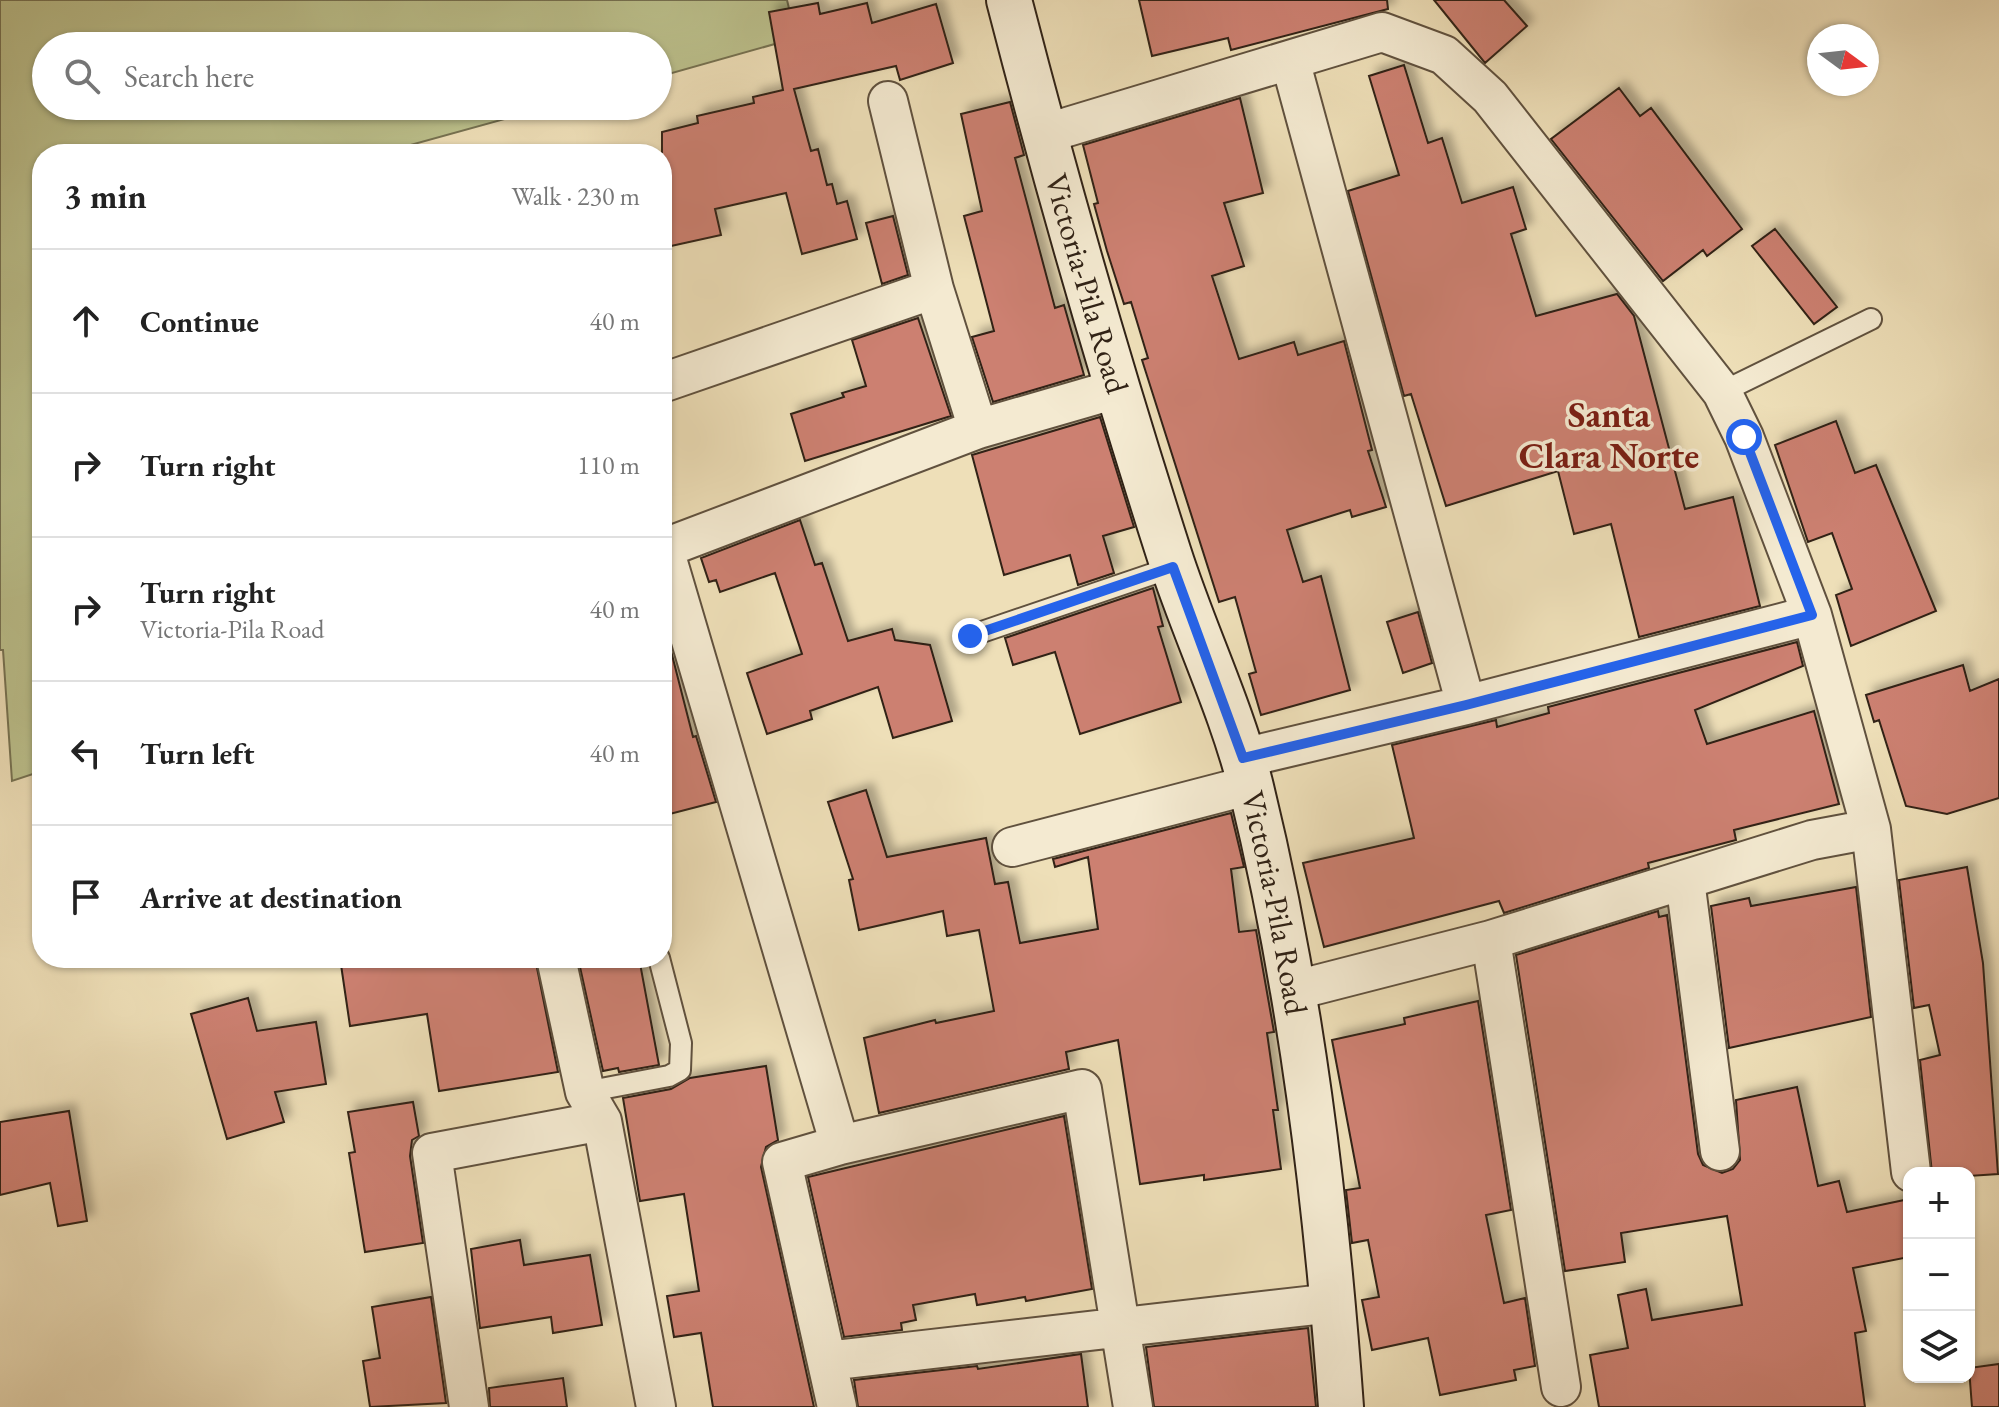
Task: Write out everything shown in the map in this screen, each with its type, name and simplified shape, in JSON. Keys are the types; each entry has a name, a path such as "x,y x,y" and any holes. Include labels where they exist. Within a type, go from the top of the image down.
{"main road":[{"name":"Victoria-Pila Road","path":"1009,0 1116,389 1173,567 1247,772 1296,990 1333,1303 1341,1407"}],"street":[{"path":"1044,134 1382,32 1444,55 1490,97 1722,392 1744,437 1812,615 1871,829 1910,1167"},
{"path":"1290,60 1466,705"},
{"path":"888,101 934,289 978,429"},
{"path":"672,380 934,289"},
{"path":"672,546 978,429 1116,389"},
{"path":"672,579 840,1145"},
{"path":"1012,847 1466,705 1812,615"},
{"path":"1296,990 1491,940 1812,840 1871,829"},
{"path":"1685,880 1720,1151"},
{"path":"1491,940 1561,1387"},
{"path":"559,968 594,1106 656,1407"},
{"path":"837,1407 782,1162 840,1145 1082,1089 1133,1407"},
{"path":"469,1407 432,1153 594,1106"},
{"path":"827,1361 1333,1303"}],"lane":[{"path":"1722,392 1871,319"},
{"path":"970,636 1173,567"},
{"path":"594,1106 680,1070 681,1043 662,968"}],"green space":[{"path":"0,0 787,0 796,38 672,73 672,32 32,32 32,120 501,120 414,144 32,144 32,774 12,781 3,650 0,650"}],"building":[{"path":"1139,0 1387,0 1388,9 1231,50 1228,38 1152,56"},
{"path":"1434,0 1504,0 1527,26 1485,63"},
{"path":"818,3 820,14 867,3 872,23 936,4 953,63 900,80 896,66 794,89 811,151 818,149 827,185 832,184 837,204 847,201 857,239 802,254 786,193 715,209 721,235 672,246 672,144 662,144 662,132 698,123 697,116 754,103 753,97 783,90 769,12"},
{"path":"1404,65 1428,143 1442,138 1462,203 1513,187 1526,229 1511,234 1536,316 1617,294 1634,316 1685,509 1733,497 1760,606 1639,637 1611,524 1574,534 1558,471 1446,506 1411,394 1404,396 1348,191 1399,175 1369,76"},
{"path":"1619,88 1640,116 1651,108 1742,229 1707,256 1703,250 1663,281 1551,139"},
{"path":"1240,98 1263,193 1224,203 1244,266 1212,276 1239,359 1294,342 1298,355 1344,341 1372,450 1368,451 1386,507 1352,517 1350,510 1287,530 1303,582 1321,576 1350,690 1261,715 1249,674 1256,672 1235,597 1219,602 1142,360 1148,358 1131,302 1124,304 1107,251 1083,145"},
{"path":"1010,102 1024,155 1015,158 1055,308 1064,305 1084,375 993,402 972,337 994,331 964,216 982,211 961,114"},
{"path":"893,216 908,275 882,284 866,223"},
{"path":"1775,229 1837,307 1814,324 1752,246"},
{"path":"918,318 951,416 805,461 791,414 844,397 842,393 866,386 852,340"},
{"path":"1100,417 1134,527 1103,536 1114,573 1078,585 1070,555 1004,575 972,455"},
{"path":"1836,421 1855,473 1876,465 1936,611 1851,646 1836,595 1852,589 1832,533 1808,542 1775,445"},
{"path":"800,520 815,565 822,563 848,641 892,629 895,640 930,645 952,721 893,738 878,687 810,711 812,719 767,734 747,673 802,654 775,573 720,592 716,580 709,582 701,558"},
{"path":"1153,588 1163,626 1158,627 1181,702 1080,734 1055,652 1013,665 1005,638"},
{"path":"1418,612 1432,663 1403,673 1387,622"},
{"path":"1797,642 1803,666 1695,710 1707,744 1814,711 1839,804 1734,830 1736,840 1648,863 1649,868 1504,913 1499,901 1324,947 1303,863 1414,838 1392,745 1496,720 1497,727 1549,713 1548,707"},
{"path":"672,655 693,737 696,736 716,802 672,813"},
{"path":"1963,665 1970,691 1999,679 1999,798 1947,814 1906,806 1879,720 1874,722 1866,695"},
{"path":"866,790 887,857 986,838 995,884 1008,882 1020,943 1098,929 1088,857 1055,867 1053,859 1231,813 1244,867 1231,869 1239,932 1256,930 1274,1032 1267,1033 1278,1110 1273,1110 1281,1169 1204,1180 1204,1175 1140,1184 1118,1040 1066,1052 1069,1069 879,1113 864,1038 935,1020 936,1023 994,1011 979,930 947,936 943,911 859,930 849,880 853,879 828,802"},
{"path":"1967,867 1983,963 1998,1174 1975,1176 1975,1167 1931,1167 1920,1060 1940,1055 1929,1005 1914,1008 1899,880"},
{"path":"1856,887 1871,1017 1729,1048 1711,906 1749,898 1751,906"},
{"path":"1658,911 1659,917 1667,915 1698,1154 1703,1165 1722,1173 1733,1169 1740,1160 1736,1100 1797,1087 1818,1186 1839,1181 1847,1212 1903,1200 1903,1258 1853,1268 1866,1331 1855,1333 1865,1407 1599,1407 1590,1355 1628,1348 1618,1295 1646,1289 1652,1320 1742,1305 1727,1216 1621,1233 1625,1262 1565,1271 1516,955"},
{"path":"341,968 537,968 558,1072 439,1091 427,1014 350,1026"},
{"path":"580,968 641,968 659,1065 619,1072 618,1068 603,1071"},
{"path":"248,998 257,1031 316,1022 326,1084 275,1092 284,1122 227,1139 191,1014"},
{"path":"1478,1001 1511,1210 1486,1215 1504,1303 1525,1298 1535,1366 1514,1370 1516,1380 1440,1395 1428,1338 1372,1350 1362,1300 1379,1297 1368,1240 1352,1243 1346,1190 1360,1188 1332,1040 1405,1024 1404,1018"},
{"path":"766,1066 778,1140 766,1147 761,1167 814,1407 713,1407 701,1333 674,1337 667,1296 699,1291 684,1194 640,1201 623,1098 671,1089 690,1078"},
{"path":"413,1102 419,1136 412,1140 410,1156 423,1243 365,1252 349,1153 355,1152 348,1112"},
{"path":"69,1111 87,1221 58,1226 50,1183 0,1195 0,1122"},
{"path":"1064,1116 1092,1289 1026,1301 1025,1297 977,1305 975,1294 913,1305 916,1320 901,1323 902,1330 844,1337 808,1177"},
{"path":"520,1240 524,1265 590,1255 602,1325 553,1333 551,1317 480,1328 471,1249"},
{"path":"431,1297 446,1403 370,1407 363,1361 380,1358 372,1307"},
{"path":"1308,1328 1316,1407 1154,1407 1146,1347"},
{"path":"1081,1354 1088,1407 858,1407 854,1380 977,1366 978,1369"},
{"path":"1999,1364 1999,1407 1972,1407 1970,1383 1975,1383 1975,1367"},
{"path":"563,1378 567,1407 490,1407 489,1388"}],"district":[{"name":"Santa Clara Norte","path":"1609,434"}],"route":[{"path":"970,636 1173,567 1243,758 1466,705 1812,615 1744,437"}]}
